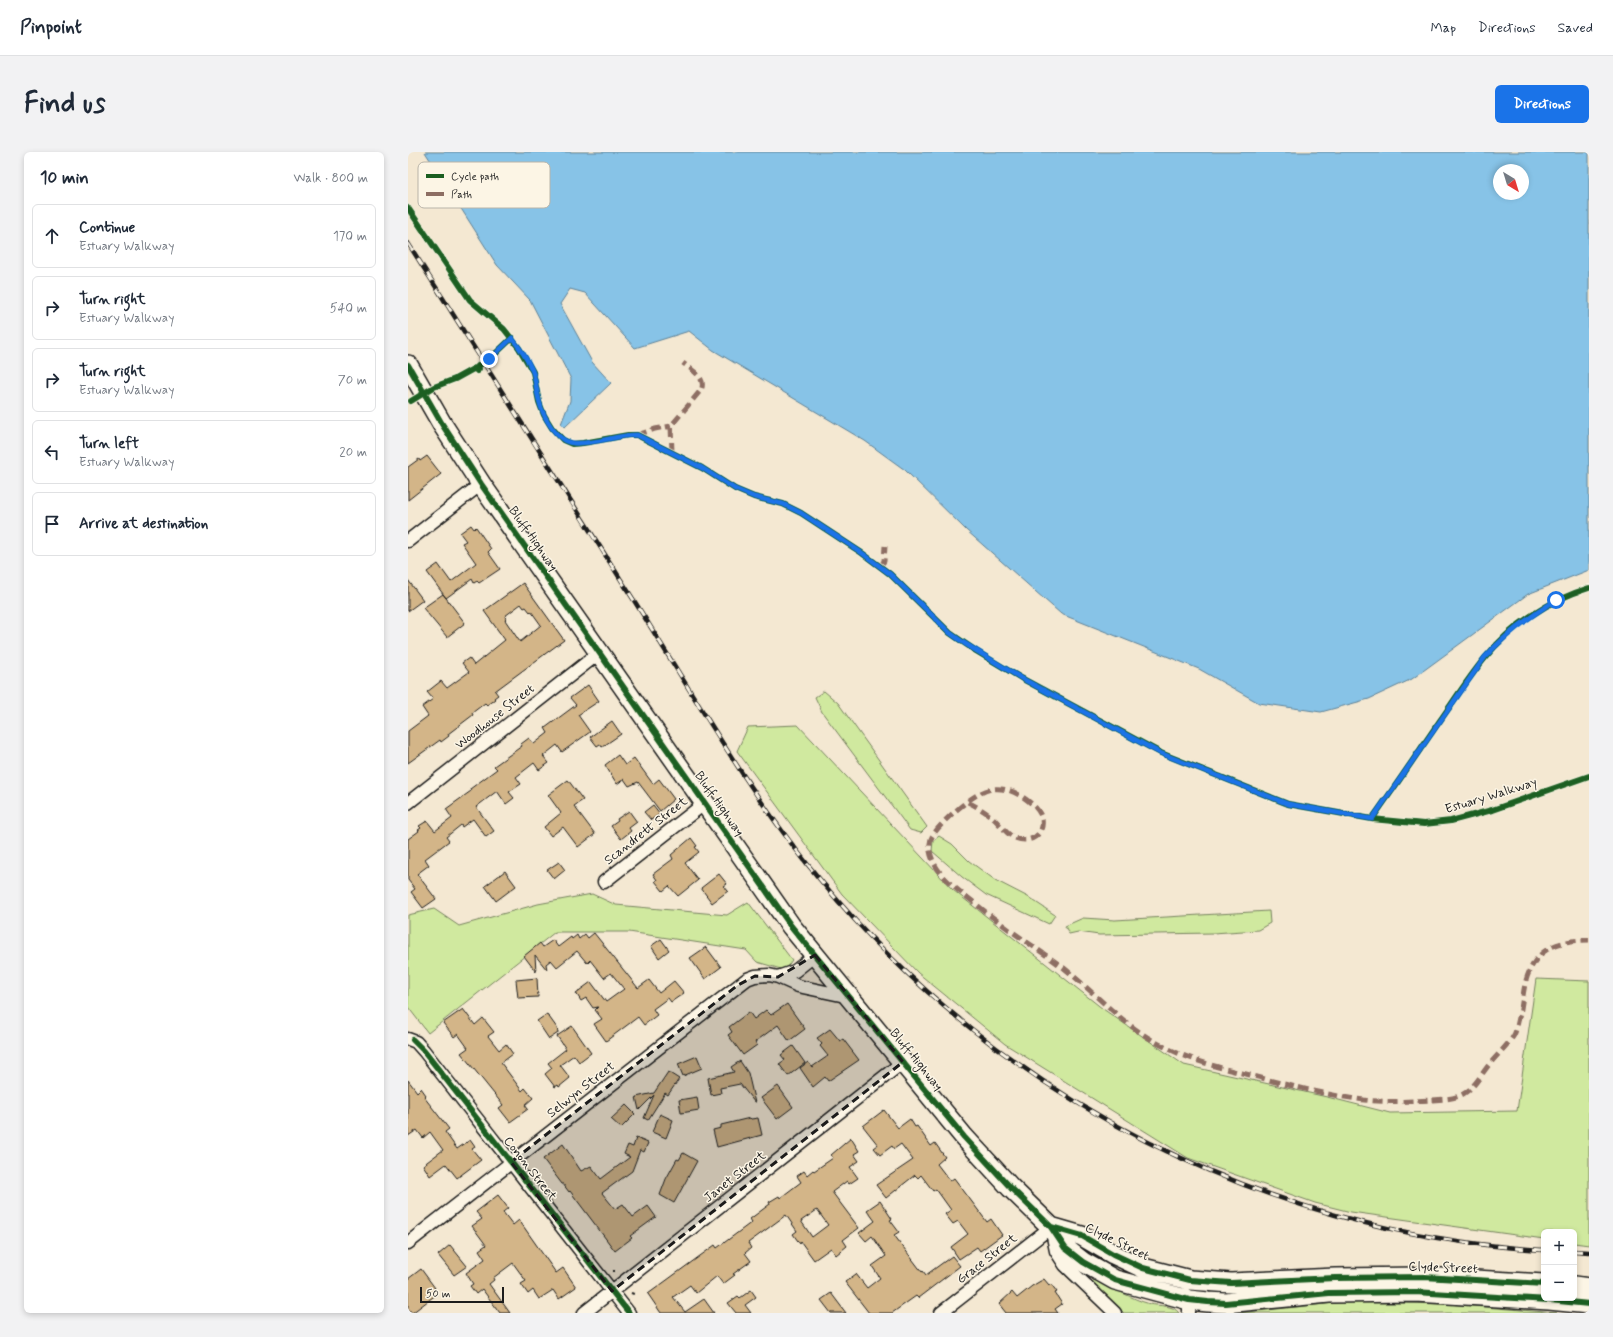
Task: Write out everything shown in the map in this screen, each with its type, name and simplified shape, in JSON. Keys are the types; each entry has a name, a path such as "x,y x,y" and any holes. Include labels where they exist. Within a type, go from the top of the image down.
{"highway":[{"name":"Bluff Highway","path":"408,365 442,424 481,484 791,926 970,1142 1011,1188 1050,1227"},
{"name":"Clyde Street","path":"1050,1227 1082,1236 1124,1260 1159,1273 1190,1280 1208,1282 1424,1278 1541,1284"},
{"name":"Clyde Street","path":"1050,1227 1065,1248 1083,1262 1114,1280 1189,1307 1226,1302 1329,1293 1416,1292 1549,1300 1589,1304"},
{"path":"1577,1286 1589,1288"}],"street":[{"path":"408,541 481,484"},
{"name":"Woodhouse Street","path":"408,803 599,653"},
{"name":"Scandrett Street","path":"604,882 705,803"},
{"name":"Selwyn Street","path":"778,977 795,971 815,955"},
{"name":"Selwyn Street","path":"408,1243 738,984 755,976 769,975 778,977 798,986 850,998"},
{"name":"Conon Street","path":"410,1040 424,1052 629,1313"},
{"name":"Janet Street","path":"584,1313 903,1062"},
{"path":"1050,1227 1056,1250 1065,1265 1115,1313"},
{"name":"Grace Street","path":"940,1313 1050,1227"},
{"path":"1124,1260 1138,1273 1176,1285 1186,1295 1189,1307"}],"highlighted area":[{"path":"815,955 903,1062 612,1291 511,1162 738,985 755,976 778,977"}],"green space":[{"path":"824,691 838,703 927,827 921,833 910,830 822,712 815,697"},
{"path":"798,725 953,890 1103,1009 1184,1065 1327,1097 1390,1113 1517,1111 1536,979 1589,981 1589,1245 1577,1243 1577,1229 1541,1229 1541,1239 1351,1212 1315,1203 1188,1158 1005,1044 918,973 842,894 737,751 748,727"},
{"path":"939,836 952,844 969,861 995,880 1028,897 1055,915 1049,924 986,895 962,877 932,851 933,841"},
{"path":"592,894 616,905 727,915 748,902 792,960 787,967 781,969 757,962 746,950 629,932 555,932 428,1033 408,1007 408,915 434,909 459,926 538,904"},
{"path":"1269,911 1270,923 1258,930 1213,933 1099,935 1078,932 1069,934 1065,926 1083,918 1115,920"},
{"path":"1094,1280 1150,1304 1174,1308 1179,1313 1124,1313 1092,1282"},
{"path":"1344,1302 1448,1304 1557,1313 1238,1313"}],"water":[{"path":"425,152 1589,152 1589,570 1528,594 1412,679 1369,699 1321,712 1259,703 1199,669 1061,614 966,530 905,470 865,441 713,350 689,331 635,348 585,293 570,289 560,304 592,362 611,383 565,427 561,424 570,401 571,379 530,300 497,265 461,208 550,208 550,162 431,162"}],"building":[{"path":"427,456 441,474 408,500 408,467 419,459 420,461"},
{"path":"471,525 474,529 476,527 491,549 488,552 500,569 479,583 477,581 474,583 472,579 446,598 427,572 438,564 451,582 476,563 462,543 466,541 460,533"},
{"path":"408,580 423,600 408,611"},
{"path":"523,583 564,640 495,691 498,695 494,698 495,699 487,705 485,703 472,713 473,715 448,734 449,736 441,742 440,740 408,763 408,731 428,716 422,707 433,699 427,692 441,681 447,688 469,672 462,663 469,658 474,665 505,640 484,611","holes":["521,604 524,608 526,607 530,612 531,611 541,625 520,642 505,620 505,616"]},
{"path":"443,594 465,623 447,637 423,608"},
{"path":"588,685 599,701 578,715 590,732 562,752 557,745 543,756 549,763 539,770 534,763 516,777 521,784 509,792 514,798 506,804 497,791 476,807 494,831 486,837 473,819 462,827 461,825 446,837 449,841 425,859 429,865 417,874 436,899 423,908 411,892 415,889 408,880 408,839 419,831 418,830 421,828 419,826 427,821 435,831 452,818 446,809 471,791 470,789 497,769 494,766 522,746 521,744 529,738 534,744 548,733 545,728 576,705 570,698"},
{"path":"612,721 621,734 602,747 600,744 597,746 590,737"},
{"path":"618,755 625,765 634,758 653,784 659,779 674,799 660,811 638,782 629,786 624,779 617,784 605,765"},
{"path":"568,780 583,800 574,806 595,834 578,847 563,827 551,836 544,827 561,813 548,795"},
{"path":"653,805 660,814 651,820 644,812"},
{"path":"629,811 637,822 629,828 631,831 621,839 611,826 618,821 617,819"},
{"path":"691,838 697,846 695,847 699,852 685,863 698,880 678,896 669,886 663,891 655,881 657,880 653,874 673,859 671,855"},
{"path":"559,862 565,870 554,879 547,870"},
{"path":"505,871 516,886 496,901 485,886"},
{"path":"719,874 727,884 724,886 728,891 712,903 701,888"},
{"path":"594,933 638,988 649,980 659,993 674,981 684,993 671,1002 668,998 653,1009 657,1015 644,1025 638,1017 606,1041 594,1024 602,1019 595,1010 598,1007 593,1008 586,998 581,1001 576,993 591,982 606,1002 624,989 611,973 604,978 590,960 587,963 577,951 557,967 551,960 546,964 547,970 535,955 536,972 524,956 540,943 543,947 553,940 558,947 571,937 572,939 577,935 579,939 585,934 588,938"},
{"path":"661,939 669,950 659,958 651,946"},
{"path":"706,947 721,967 705,979 690,958"},
{"path":"537,978 538,997 518,998 516,980"},
{"path":"787,1004 805,1029 789,1041 778,1025 755,1042 757,1045 743,1055 728,1035 732,1032 729,1027 749,1012 754,1019 766,1010 771,1015"},
{"path":"463,1009 475,1025 483,1018 494,1032 488,1036 499,1050 506,1044 513,1054 501,1063 522,1091 525,1088 533,1098 525,1105 528,1109 510,1122 499,1108 503,1105 461,1053 468,1048 458,1034 454,1037 443,1023"},
{"path":"547,1014 557,1028 558,1033 549,1039 537,1021"},
{"path":"572,1026 591,1053 579,1062 574,1055 560,1065 570,1078 559,1087 558,1085 555,1087 545,1074 552,1068 548,1063 566,1049 557,1036"},
{"path":"830,1029 840,1041 843,1039 859,1060 828,1081 825,1077 813,1087 800,1068 808,1062 812,1067 828,1056 820,1046 822,1044 817,1038"},
{"path":"793,1046 805,1063 788,1076 779,1064 785,1060 781,1055"},
{"path":"697,1056 702,1068 683,1076 678,1064"},
{"path":"740,1061 748,1073 755,1103 740,1084 720,1088 721,1093 711,1095 708,1078 734,1072 731,1067"},
{"path":"668,1072 679,1079 668,1095 665,1093 648,1120 644,1118 654,1095 639,1110 636,1097 654,1093"},
{"path":"408,1080 417,1092 421,1088 426,1095 424,1097 449,1129 445,1132 457,1149 470,1140 475,1147 472,1149 481,1160 457,1178 446,1164 430,1176 423,1165 443,1150 430,1132 423,1138 417,1130 408,1136"},
{"path":"778,1086 793,1107 777,1119 761,1098"},
{"path":"697,1097 699,1110 681,1113 679,1100"},
{"path":"626,1105 635,1114 621,1128 611,1119"},
{"path":"884,1110 898,1128 910,1119 915,1127 917,1126 931,1146 935,1143 945,1157 937,1164 950,1181 954,1178 987,1222 991,1219 1002,1235 980,1251 977,1247 959,1259 951,1247 968,1234 958,1221 953,1224 945,1214 951,1210 936,1189 933,1191 921,1175 918,1178 915,1175 886,1198 876,1185 913,1160 901,1144 894,1149 892,1146 880,1155 874,1148 878,1145 863,1126"},
{"path":"660,1114 673,1120 666,1138 652,1132"},
{"path":"750,1118 758,1118 762,1135 717,1147 713,1130 721,1128 721,1125"},
{"path":"636,1138 648,1143 644,1152 640,1150 632,1171 602,1193 615,1209 623,1204 633,1217 648,1206 656,1217 630,1236 632,1238 615,1251 570,1191 569,1192 562,1184 543,1159 563,1144 581,1171 591,1166 601,1179 630,1157 624,1154 628,1145 633,1147"},
{"path":"851,1138 859,1151 854,1154 859,1161 850,1167 858,1178 849,1184 847,1181 832,1192 859,1228 843,1240 847,1246 836,1255 831,1248 814,1260 793,1234 797,1231 786,1215 748,1243 751,1248 745,1253 751,1261 733,1274 735,1275 723,1284 717,1276 696,1293 690,1285 673,1297 685,1312 704,1299 714,1313 661,1313 648,1294 715,1245 717,1248 752,1222 750,1219 770,1204 769,1202 779,1196 780,1198 801,1182 797,1176 804,1171 807,1175 813,1170 814,1171 833,1158 831,1155","holes":["817,1210 828,1225 812,1237 801,1221"]},
{"path":"683,1153 697,1161 674,1203 660,1195 666,1179 677,1159 679,1160"},
{"path":"498,1195 508,1208 503,1212 513,1225 519,1220 556,1273 563,1268 576,1287 559,1299 553,1290 539,1299 533,1290 528,1294 521,1284 526,1281 513,1263 493,1278 494,1280 489,1284 510,1313 500,1313 482,1289 476,1294 470,1286 473,1284 466,1273 485,1259 479,1250 486,1245 472,1226 482,1219 476,1212"},
{"path":"880,1201 892,1219 890,1220 899,1232 894,1235 922,1272 923,1271 926,1275 952,1256 960,1266 918,1298 916,1296 892,1313 869,1313 845,1282 856,1274 867,1288 880,1278 872,1266 886,1256 872,1236 866,1241 859,1233 875,1221 867,1210"},
{"path":"450,1245 467,1266 454,1275 438,1255"},
{"path":"421,1269 435,1288 433,1289 437,1294 412,1313 408,1308 408,1279"},
{"path":"1044,1279 1049,1285 1051,1284 1057,1292 1055,1293 1062,1304 1055,1309 1058,1313 1006,1313 999,1304 1012,1292 1017,1298"},
{"path":"751,1290 756,1297 745,1305 751,1313 736,1313 728,1303 738,1296 740,1298"},
{"path":"831,1293 846,1313 831,1313 821,1300"}],"railway":[{"path":"408,243 747,781 796,849 822,882 892,959 970,1028 1055,1089 1145,1141 1240,1183 1339,1216 1440,1238 1541,1250"},
{"path":"1577,1251 1589,1252"}],"marked path":[{"path":"672,452 671,426 701,390 702,386 702,382 698,375 683,363"},
{"path":"637,435 671,426"},
{"path":"880,567 884,561 885,546"},
{"path":"968,802 996,820 1015,838 1023,840 1035,837 1040,832 1042,827 1040,814 1035,807 1016,793 1005,789 993,789 969,800 937,829 931,838 930,843 932,860 942,875 956,888 998,922 1064,968 1135,1029 1161,1045 1182,1055 1205,1063 1307,1089 1350,1098 1384,1101 1415,1101 1445,1099 1459,1096 1473,1086 1514,1035 1520,1014 1525,984 1534,962 1548,949 1557,945 1577,940 1589,940"}],"cycle path":[{"name":"Estuary Walkway","path":"408,208 470,300 504,329 519,348 533,372 539,402 544,415 552,428 563,440 572,444 628,435 637,435 702,468 735,489 754,497 783,504 801,513 862,553 890,574 950,633 976,651 1021,678 1161,753 1288,804 1372,819 1424,824 1451,821 1492,810 1589,776"},
{"path":"411,401 434,387 455,379 475,368 477,371 479,369 478,366 489,359 487,356 490,354 492,357 512,338"},
{"path":"408,365 442,424 481,484 791,926 964,1137 1011,1188 1051,1227 1065,1248 1083,1262 1115,1280 1189,1300 1226,1303 1329,1293 1415,1292 1549,1300 1589,1304"},
{"path":"1372,819 1467,682 1495,646 1532,615 1560,599 1589,588"},
{"path":"413,1040 424,1051 629,1313"},
{"path":"1051,1227 1082,1236 1113,1254 1143,1268 1190,1280 1231,1283 1335,1278 1424,1277 1541,1284"}],"route":[{"path":"489,359 487,356 490,354 492,357 512,338 533,372 539,402 544,415 552,428 563,440 572,444 628,435 637,435 702,468 735,489 754,497 783,504 801,513 862,553 890,574 950,633 976,651 1021,678 1160,753 1288,804 1372,819 1485,657 1499,641 1529,617 1556,600"}]}
